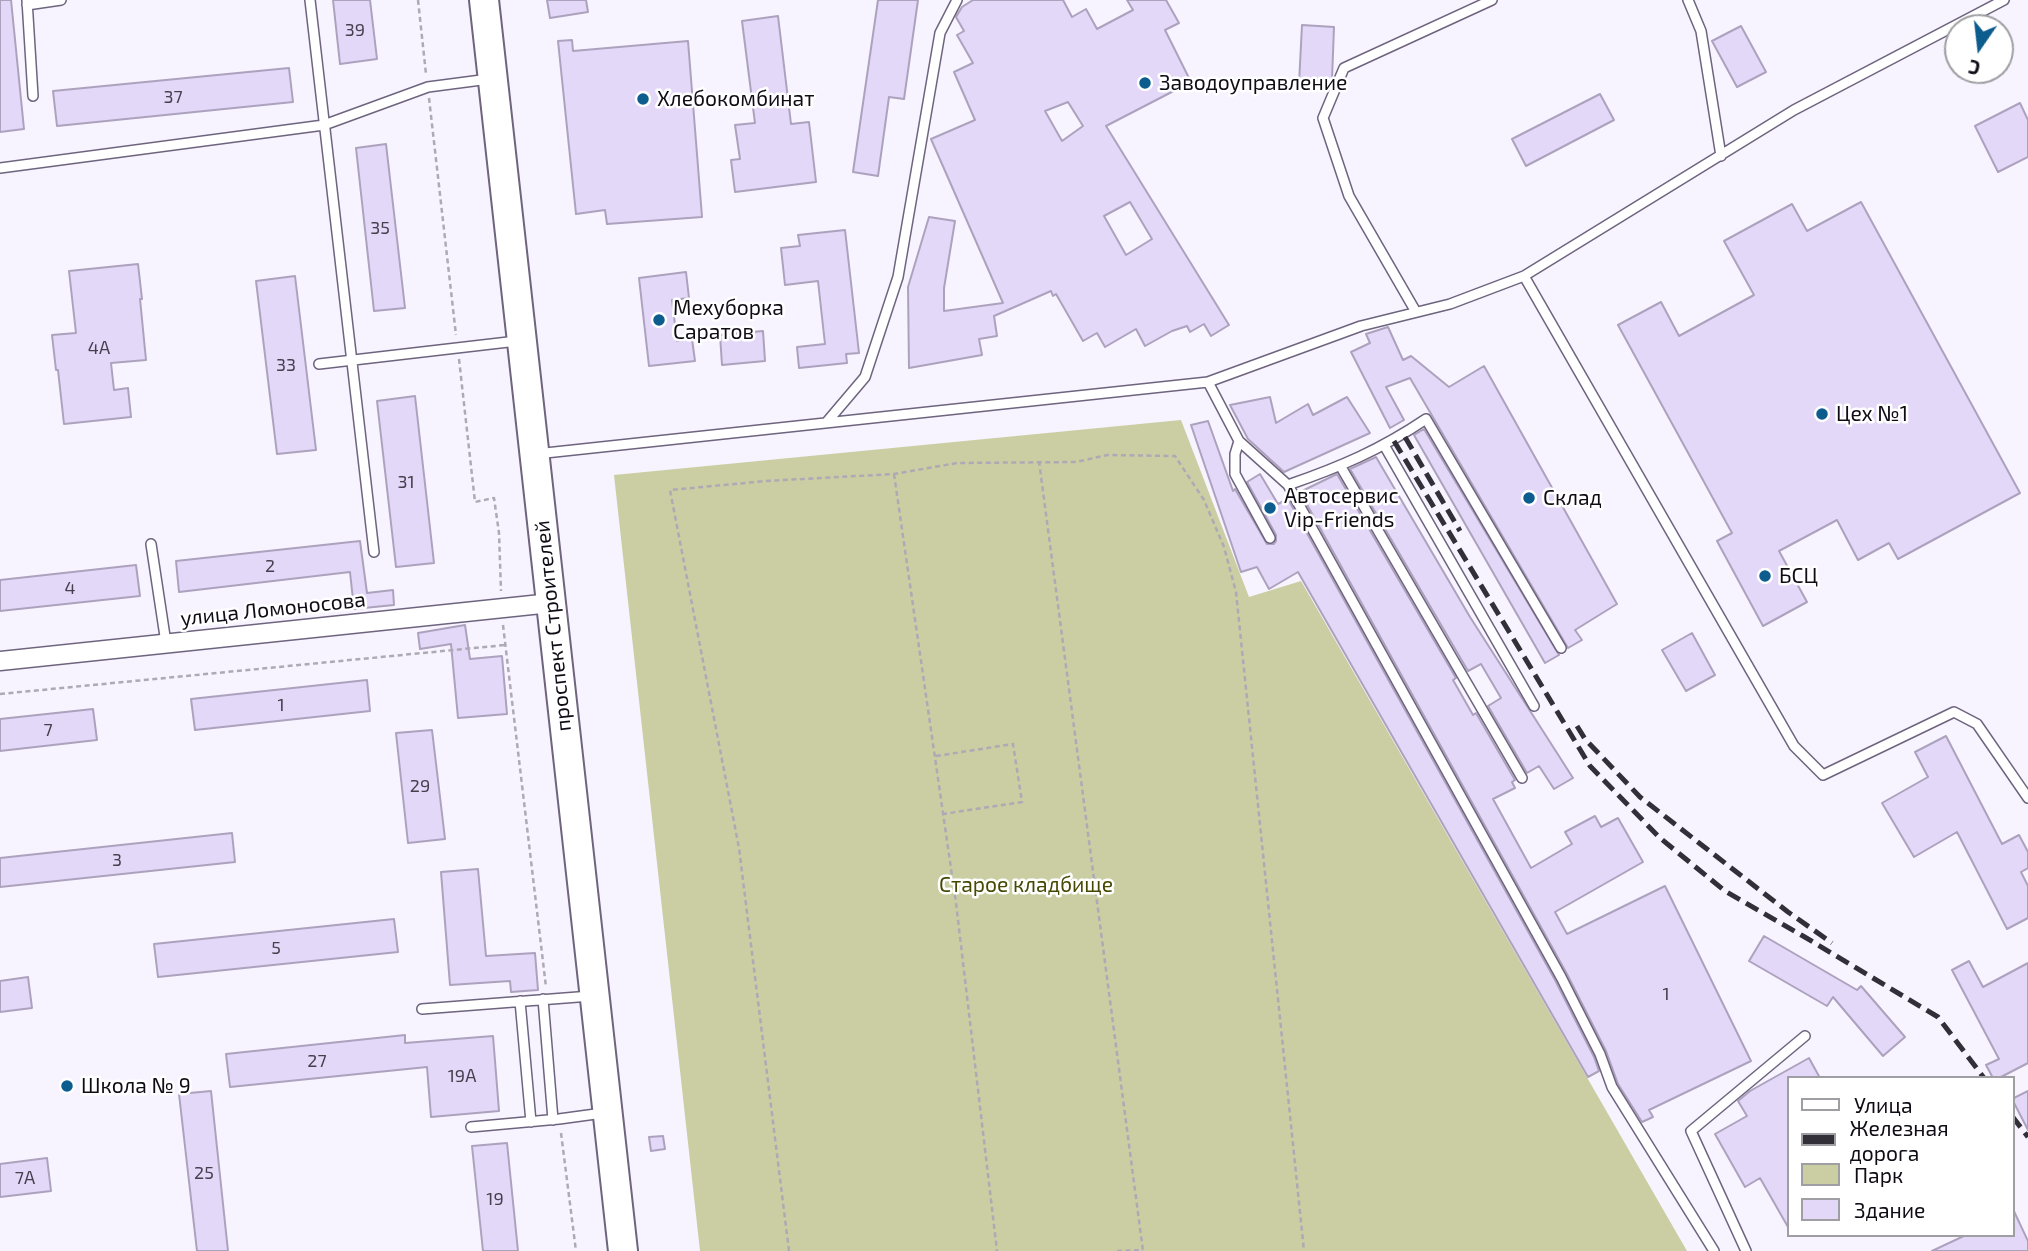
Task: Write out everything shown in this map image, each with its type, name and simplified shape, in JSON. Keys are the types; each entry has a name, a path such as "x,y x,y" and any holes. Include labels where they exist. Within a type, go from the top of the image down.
{"main road":[{"name":"проспект Строителей","path":"484,0 522,340 544,453 551,603 623,1251"},
{"name":"проспект Строителей","path":"504,0 544,453 643,1251"}],"street":[{"name":"улица Ломоносова","path":"0,661 551,603"}],"lane":[{"path":"33,96 27,3 61,0"},
{"path":"310,0 374,552"},
{"path":"826,423 865,377 898,276 940,33 957,0"},
{"path":"1416,312 1349,196 1323,118 1344,68 1493,0"},
{"path":"1688,0 1701,31 1721,156"},
{"path":"544,453 1209,382 1361,326 1450,304 1524,276 1794,110 2004,0"},
{"path":"0,168 324,125 428,87 493,79"},
{"path":"1524,276 1794,746 1823,775 1954,712 1978,724 2028,798"},
{"path":"319,364 522,340"},
{"path":"1209,382 1239,441 1288,485 1561,977 1600,1054 1612,1087 1714,1251"},
{"path":"1288,485 1340,467 1384,445 1426,419 1561,648"},
{"path":"1239,441 1235,454 1235,474 1270,538"},
{"path":"1384,445 1534,706"},
{"path":"1340,467 1522,778"},
{"path":"151,544 166,643"},
{"path":"422,1009 595,996"},
{"path":"543,999 553,1120"},
{"path":"520,1001 531,1122"},
{"path":"1746,1251 1691,1131 1805,1036"},
{"path":"471,1127 608,1112"}],"path":[{"path":"419,8 424,0"},
{"path":"789,1251 739,848 670,490 766,481 894,474 957,463 1076,463 1107,455 1175,456 1204,500 1224,547 1236,592 1304,1251"},
{"path":"1039,461 1143,1251 1117,1251"},
{"path":"894,474 956,903 996,1251"},
{"path":"0,694 505,645"},
{"path":"935,756 1013,744 1022,802 943,814"}],"green space":[{"name":"Старое кладбище","path":"1181,420 1249,597 1301,581 1687,1251 700,1251 614,475"}],"building":[{"path":"0,0 11,0 24,129 0,132"},
{"path":"333,0 370,0 377,59 340,64"},
{"path":"547,0 586,0 588,12 550,18"},
{"path":"878,0 918,0 904,99 889,97 878,176 853,172"},
{"path":"973,0 1063,0 1072,17 1086,9 1097,29 1133,10 1127,0 1166,0 1179,23 1165,30 1191,82 1106,126 1229,325 1211,336 1204,324 1190,332 1187,326 1145,346 1136,329 1105,347 1097,333 1083,341 1056,294 1053,296 1051,291 994,316 997,336 979,339 982,355 909,368 908,287 929,217 955,221 944,288 944,311 1003,303 931,139 975,120 954,72 973,63 957,35 964,31 956,17 962,7","holes":["1068,102 1083,126 1062,141 1045,111","1130,202 1152,239 1126,255 1104,216"]},
{"path":"778,16 791,124 809,122 816,182 735,192 731,160 740,159 735,125 755,123 742,21"},
{"path":"1302,25 1334,27 1332,79 1329,85 1299,84"},
{"path":"1741,26 1766,72 1737,87 1712,41"},
{"name":"Хлебокомбинат","path":"572,40 573,51 688,41 702,217 607,224 605,210 576,214 558,41"},
{"path":"289,68 293,102 57,126 53,91"},
{"path":"1600,94 1614,120 1526,166 1512,139"},
{"path":"2020,103 2028,120 2028,157 1998,172 1975,126"},
{"path":"386,144 405,308 374,311 356,148"},
{"name":"Цех №1","path":"1861,202 2020,493 1898,559 1889,543 1858,560 1837,520 1779,551 1807,602 1763,626 1717,541 1732,533 1618,325 1661,302 1679,336 1754,295 1724,241 1792,204 1807,231"},
{"path":"845,230 859,353 846,354 847,363 799,368 797,347 825,344 818,281 785,285 781,248 800,246 798,235"},
{"path":"138,264 146,360 111,363 114,390 128,388 131,417 64,424 52,335 76,333 69,271"},
{"name":"Мехуборка Саратов","path":"686,272 689,298 672,300 677,341 692,339 695,361 649,366 639,278"},
{"path":"295,276 316,450 277,454 256,281"},
{"name":"Склад","path":"1388,327 1403,360 1411,356 1449,387 1484,366 1617,604 1575,630 1582,640 1568,648 1410,378 1386,387 1404,420 1390,428 1351,352 1370,343 1366,334"},
{"path":"763,331 765,361 722,365 720,335"},
{"path":"415,396 434,563 396,567 377,401"},
{"path":"1270,397 1276,423 1308,404 1313,415 1347,397 1370,433 1284,472 1248,439 1230,405"},
{"path":"1208,421 1233,491 1235,489 1267,544 1274,544 1276,535 1247,482 1260,474 1278,504 1288,499 1555,980 1599,1071 1588,1077 1298,572 1269,589 1257,567 1241,572 1191,425"},
{"path":"1424,429 1559,655 1545,663 1414,435"},
{"path":"1376,457 1470,617 1573,778 1554,789 1539,766 1527,773 1488,706 1501,698 1481,664 1468,671 1350,469"},
{"path":"1337,474 1456,678 1453,680 1473,715 1476,713 1515,780 1512,782 1515,788 1493,799 1531,868 1572,844 1565,832 1595,816 1601,827 1618,818 1643,862 1555,912 1567,934 1665,886 1751,1061 1649,1110 1653,1117 1642,1122 1618,1084 1606,1051 1567,974 1300,492"},
{"path":"360,541 367,593 393,590 394,605 354,609 350,572 179,592 176,561"},
{"path":"136,565 140,596 0,611 0,580"},
{"path":"465,625 470,659 502,656 507,714 458,718 451,644 420,649 418,633"},
{"path":"1692,633 1715,675 1686,691 1662,650"},
{"path":"367,680 370,711 195,730 191,699"},
{"path":"93,709 97,740 0,751 0,719"},
{"path":"432,730 445,839 408,843 396,733"},
{"path":"1946,736 2002,844 2019,835 2028,852 2028,868 2021,872 2028,886 2028,918 2007,929 1957,832 1914,857 1882,803 1928,777 1915,752"},
{"path":"232,833 235,862 0,887 0,858"},
{"path":"478,869 486,956 535,953 538,990 511,992 510,981 450,985 441,872"},
{"path":"394,919 398,952 158,977 154,944"},
{"path":"1764,936 1857,990 1861,986 1905,1037 1883,1056 1833,997 1827,1006 1749,961"},
{"path":"1969,961 1983,987 2028,963 2028,1063 2003,1076 1992,1076 1986,1065 1999,1059 1952,970"},
{"path":"28,977 32,1008 0,1012 0,981"},
{"path":"405,1035 405,1043 493,1036 499,1111 431,1117 427,1067 230,1087 226,1054"},
{"path":"1809,1058 1819,1076 1786,1076 1786,1224 1760,1178 1745,1187 1715,1134 1747,1116 1738,1101 1750,1091"},
{"path":"211,1091 228,1251 197,1251 179,1094"},
{"path":"2028,1091 2028,1130 2014,1103 2014,1098"},
{"path":"663,1136 665,1149 651,1151 649,1137"},
{"path":"507,1143 518,1251 483,1251 472,1146"},
{"path":"47,1158 51,1191 0,1197 0,1164"},
{"path":"2014,1211 2028,1241 2028,1251 1932,1251 1962,1237 2014,1237"}],"railway":[{"path":"1405,437 1460,531"},
{"path":"1394,441 1590,766 1660,838 1725,891 1938,1017 1982,1076"},
{"path":"1577,726 1585,739 1640,797 1832,943"},
{"path":"2014,1119 2028,1137"}],"place":[{"name":"Заводоуправление","path":"1145,83"},
{"name":"Хлебокомбинат","path":"643,99"},
{"name":"Мехуборка Саратов","path":"659,320"},
{"name":"Цех №1","path":"1822,414"},
{"name":"Склад","path":"1529,498"},
{"name":"Автосервис Vip-Friends","path":"1270,508"},
{"name":"БСЦ","path":"1765,576"},
{"name":"Школа № 9","path":"67,1086"}]}
